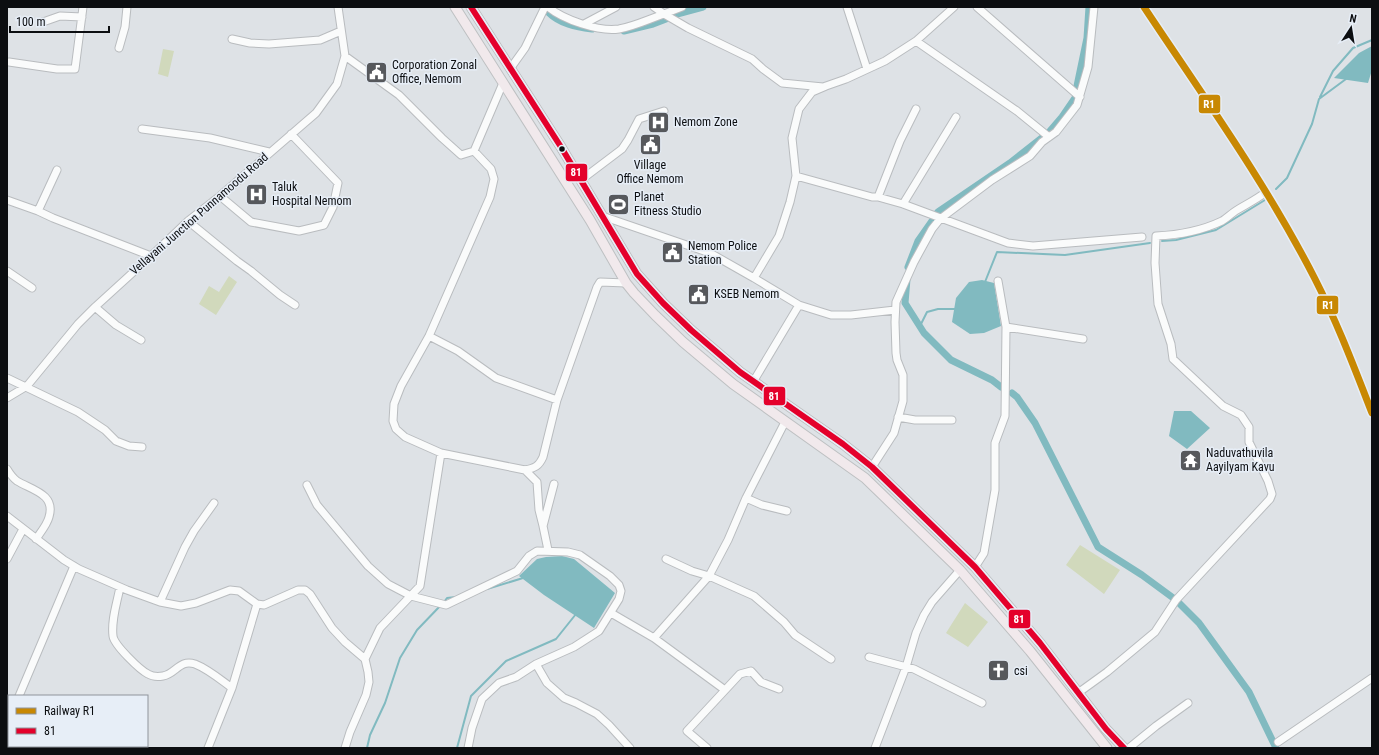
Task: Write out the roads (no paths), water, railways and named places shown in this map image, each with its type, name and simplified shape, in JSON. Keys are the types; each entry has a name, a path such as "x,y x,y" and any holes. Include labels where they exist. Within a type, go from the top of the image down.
{"main road":[{"path":"455,7 590,220 626,283 655,316 704,362 865,478 960,570 1030,651 1103,747"},
{"path":"471,7 581,180 637,274 649,289 690,330 753,382 843,444 872,467 975,567 1040,643 1106,729 1124,748"},
{"path":"590,220 602,216"}],"street":[{"path":"9,62 57,69 75,69 83,7"},
{"path":"119,48 128,7"},
{"name":"Vellayani Junction Punnamoodu Road","path":"7,398 26,386 94,307 152,256 188,221 220,196 269,152 316,113 337,84 344,56 338,7"},
{"path":"510,69 525,48 545,7"},
{"path":"548,7 568,20 618,29 645,22 682,7"},
{"path":"584,24 616,7"},
{"path":"654,7 688,28 752,59 782,83 823,87"},
{"path":"847,7 867,69"},
{"path":"754,278 778,236 790,202 796,176 792,138 799,109 812,92 846,79 885,61 916,41 954,7"},
{"path":"977,7 1080,97"},
{"path":"872,467 891,439 903,401 903,375 896,353 895,310 896,302 914,262 932,229 940,219 992,180 1030,156 1042,142 1056,132 1070,115 1077,105 1080,97 1088,67 1094,7"},
{"path":"43,22 60,16 82,17"},
{"path":"232,39 250,43 269,44 320,40 341,32"},
{"path":"916,41 1017,111 1050,137"},
{"path":"344,56 399,95 461,155 474,151 503,83"},
{"path":"878,196 900,141 916,109"},
{"path":"581,180 622,149 639,119 664,111"},
{"path":"903,204 956,117"},
{"path":"142,129 210,138 269,152"},
{"path":"220,196 251,222 299,231 324,224 333,207 338,182 291,134"},
{"path":"474,151 491,169 494,179 490,197 429,336 401,386 394,404 393,421 396,429 405,437 441,453 525,470 534,468 539,464 543,457 557,400 600,282 626,283"},
{"path":"38,211 57,170"},
{"path":"796,176 872,197 878,196 1008,243 1033,246 1142,237"},
{"path":"1078,693 1107,672 1155,632 1176,600 1270,499 1272,494 1268,481 1249,442 1250,427 1241,415 1223,406 1173,359 1172,344 1158,304 1155,263 1156,236 1177,235 1196,231 1222,220 1266,192"},
{"path":"7,200 152,256"},
{"path":"602,216 710,253 799,305 831,315 851,315 895,310"},
{"path":"188,221 280,295 295,305"},
{"path":"7,271 32,288"},
{"path":"975,567 984,553 995,490 995,443 1005,416 1006,327 998,281"},
{"path":"753,382 799,305"},
{"path":"94,307 116,325 142,340"},
{"path":"1006,327 1083,339"},
{"path":"429,336 458,351 496,378 557,400"},
{"path":"7,378 78,412 105,430 116,441 129,446 142,447"},
{"path":"898,417 915,420 952,420"},
{"path":"654,638 710,576 728,540 746,498 786,422"},
{"path":"365,659 380,628 420,586 441,453"},
{"path":"7,469 17,481 37,490 49,503 49,518 36,539"},
{"path":"525,470 537,482 539,510 548,550"},
{"path":"543,526 554,484"},
{"path":"307,485 317,505 368,566 388,584 411,596 446,605 517,571 529,556 537,550 568,552 580,555 597,566 619,584 621,591 620,599 599,631 574,647 536,664 516,677 499,683 482,699 472,728 468,748"},
{"path":"746,498 762,505 787,511"},
{"path":"160,602 185,547 194,531 214,504"},
{"path":"7,516 74,566 120,588 160,602 181,606 196,604 230,590 239,592 257,604 264,605 298,590 305,590 310,594 332,628 345,642 365,659 369,682 366,695 350,732 345,748"},
{"path":"7,559 23,529"},
{"path":"666,559 692,571 710,576 754,596 784,622 795,635 831,659"},
{"path":"19,695 74,566"},
{"path":"875,748 906,667 916,633 924,615 932,602 960,570"},
{"path":"120,588 112,625 113,638 121,649 147,674 156,677 165,676 180,665 186,663 195,664 232,688"},
{"path":"208,748 232,688 257,604"},
{"path":"611,613 654,638 725,690"},
{"path":"869,657 914,669 982,703"},
{"path":"536,664 547,683 564,698 597,714 610,725 630,748"},
{"path":"707,748 687,731 740,674 751,671 761,682 779,689"},
{"path":"1278,742 1372,678"},
{"path":"1129,748 1188,703"}],"water":[{"path":"1372,46 1372,70 1368,83 1334,78 1359,53"},
{"path":"982,280 994,283 1001,326 984,333 970,334 952,322 956,298 969,282"},
{"path":"1174,411 1191,411 1210,428 1187,449 1169,436"},
{"path":"562,556 574,559 615,593 594,628 544,595 519,576 537,559"}],"waterway":[{"path":"677,14 703,7"},
{"path":"1077,86 1087,38 1089,7"},
{"path":"548,12 563,22 574,26 592,29"},
{"path":"624,31 653,24 666,19"},
{"path":"1320,97 1333,71 1353,48 1372,40"},
{"path":"1276,189 1287,178 1312,124 1319,99 1346,79"},
{"path":"1050,131 1075,98"},
{"path":"938,212 1010,163 1043,137"},
{"path":"1162,241 1176,240 1216,230 1265,200"},
{"path":"908,267 918,241 932,221"},
{"path":"985,282 997,252 1065,255 1150,243"},
{"path":"907,279 905,303 924,333 951,360 992,380 1001,387"},
{"path":"920,326 927,312 938,309 957,309"},
{"path":"1012,393 1017,397 1035,423 1098,547 1142,575 1176,600 1199,623 1249,692 1276,748"},
{"path":"487,589 523,578"},
{"path":"444,602 447,598 456,597"},
{"path":"367,748 370,735 385,703 400,658 417,630 441,605"},
{"path":"457,748 471,696 506,661 556,639 576,614"}],"rail line":[{"name":"R1","path":"1144,7 1255,174 1296,243 1331,312 1372,413"}],"place":[{"name":"Corporation Zonal Office, Nemom","path":"377,72"},
{"name":"Nemom Zone","path":"659,122"},
{"name":"Village Office Nemom","path":"650,144"},
{"name":"Taluk Hospital Nemom","path":"256,194"},
{"name":"Planet Fitness Studio","path":"618,204"},
{"name":"Nemom Police Station","path":"672,253"},
{"name":"KSEB Nemom","path":"699,294"},
{"name":"Naduvathuvila Aayilyam Kavu","path":"1190,460"},
{"name":"csi","path":"998,671"}]}
